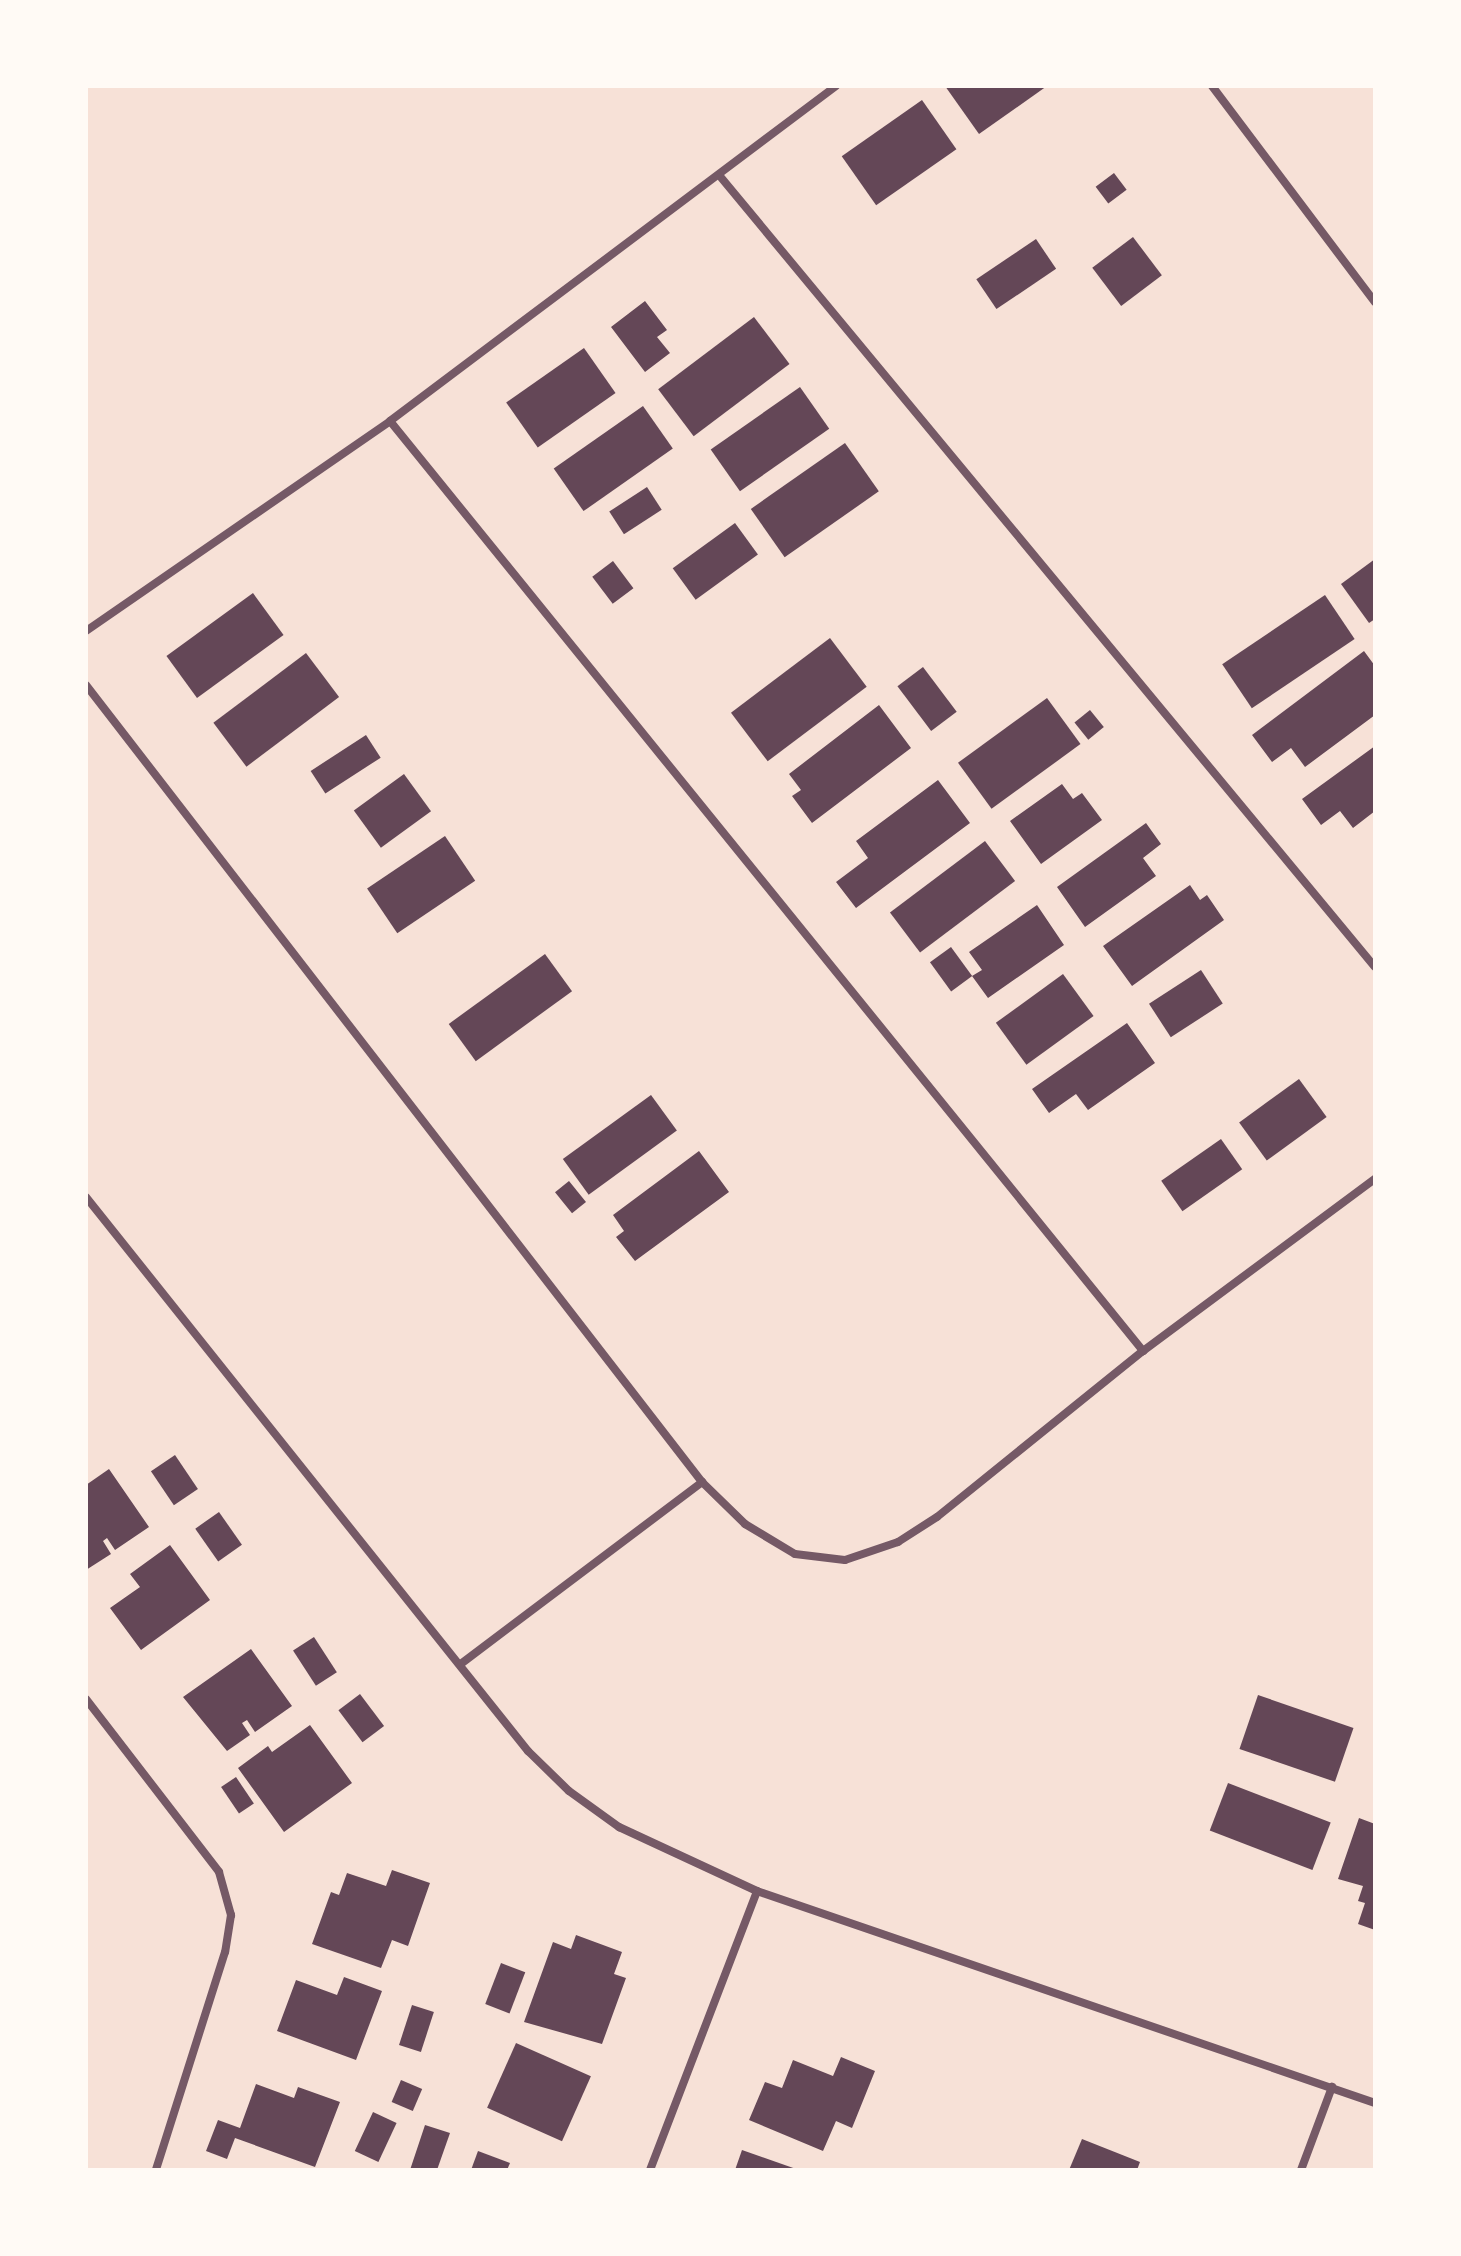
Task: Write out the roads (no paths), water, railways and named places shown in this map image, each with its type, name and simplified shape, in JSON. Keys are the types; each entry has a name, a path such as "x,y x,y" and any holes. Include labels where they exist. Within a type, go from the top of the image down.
{"street":[{"path":"86,631 390,421 836,86"},
{"path":"1212,86 1375,302"},
{"path":"719,175 1375,967"},
{"path":"390,421 1143,1351"},
{"path":"86,685 702,1482 745,1524 795,1554 845,1560 898,1542 937,1517 1143,1351 1375,1179"},
{"path":"86,1197 462,1663 528,1751 569,1791 619,1827 757,1891 1375,2103"},
{"path":"462,1663 702,1482"},
{"path":"86,1699 219,1872 231,1915 225,1952 156,2170"},
{"path":"650,2170 757,1891"},
{"path":"1301,2170 1332,2087"}]}
